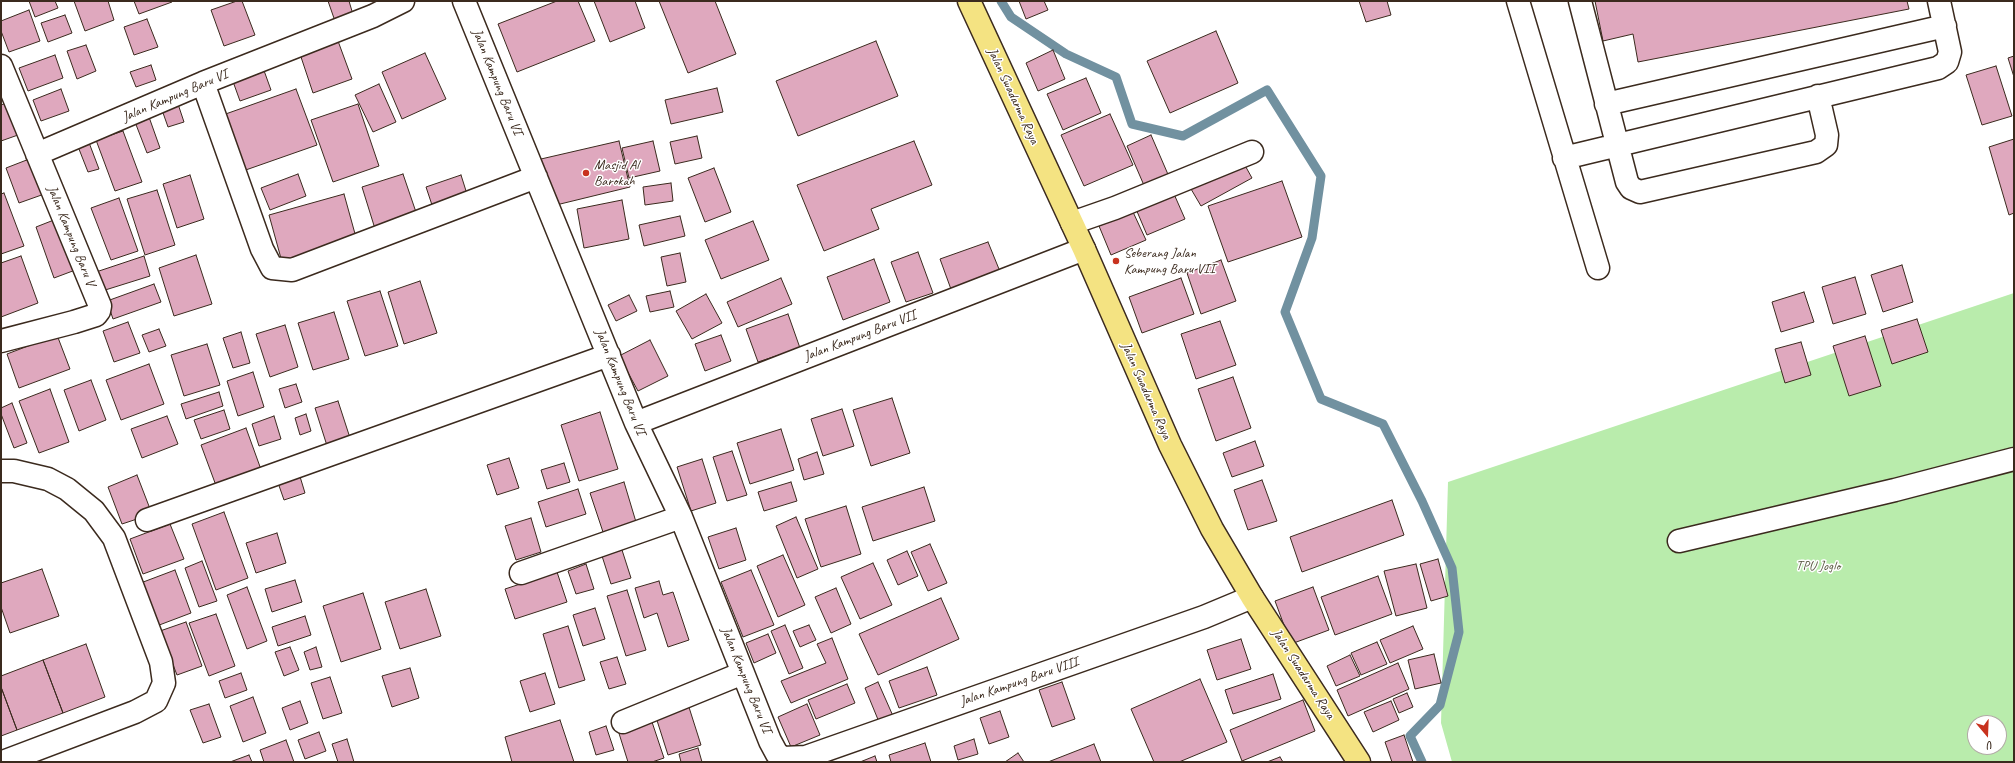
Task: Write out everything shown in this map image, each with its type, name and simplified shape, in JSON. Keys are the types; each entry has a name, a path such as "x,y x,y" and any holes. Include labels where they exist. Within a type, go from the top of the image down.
{"main road":[{"name":"Jalan Swadarma Raya","path":"969,1 1084,249 1170,445 1212,529 1252,596 1359,762"}],"street":[{"name":"Jalan Kampung Baru VI","path":"37,154 371,9 403,1"},
{"name":"Jalan Kampung Baru VI","path":"464,1 610,355 636,423 681,517 770,741 780,760"},
{"path":"1518,1 1598,268"},
{"path":"1580,1 1627,182 1631,188 1640,192 1816,152 1826,145 1827,135 1818,96"},
{"path":"1564,158 1617,144 1938,68 1947,62 1950,52 1939,1"},
{"path":"1606,104 1945,26"},
{"name":"Jalan Kampung Baru V","path":"1,66 97,298 99,311 96,315 74,322 1,341"},
{"path":"203,83 262,249 272,268 292,270 536,176"},
{"path":"1072,223 1115,208 1252,152"},
{"name":"Jalan Kampung Baru VII","path":"636,423 1084,249"},
{"path":"147,520 610,355"},
{"path":"1679,541 1895,490 2014,459"},
{"path":"1,471 14,471 48,479 68,489 94,511 114,538 161,662 164,683 156,700 135,712 3,762"},
{"path":"522,573 681,517"},
{"name":"Jalan Kampung Baru VIII","path":"780,760 806,757 1204,616 1252,596"},
{"path":"623,722 743,673"}],"green space":[{"name":"TPU Joglo","path":"2014,293 2014,762 1452,762 1441,723 1448,482"}],"building":[{"path":"29,1 55,1 58,8 35,17"},
{"path":"74,1 108,1 114,20 85,31"},
{"path":"134,1 171,1 172,2 139,14"},
{"path":"237,1 242,1 255,35 224,46 211,10"},
{"path":"328,1 349,1 354,18 336,24"},
{"path":"557,1 578,1 595,41 517,72 498,24"},
{"path":"594,1 635,1 645,28 610,42"},
{"path":"659,1 715,1 736,54 688,73"},
{"path":"1019,1 1044,1 1048,10 1026,19"},
{"path":"1359,1 1387,1 1391,15 1366,22"},
{"path":"1595,1 1907,1 1909,9 1638,62 1633,34 1603,41"},
{"path":"29,10 40,41 9,52 1,31 1,21"},
{"path":"65,15 72,33 48,42 41,23"},
{"path":"147,19 158,47 134,55 124,27"},
{"path":"1216,31 1238,83 1170,113 1147,61"},
{"path":"338,41 352,79 313,93 300,54"},
{"path":"876,41 898,96 798,136 776,81"},
{"path":"86,45 96,71 77,79 67,51"},
{"path":"1053,50 1065,79 1038,91 1026,63"},
{"path":"425,53 446,99 402,119 382,72"},
{"path":"55,55 63,78 28,91 19,68"},
{"path":"2014,56 2014,77 2008,58"},
{"path":"151,65 156,80 136,87 130,72"},
{"path":"262,65 271,90 240,101 231,76"},
{"path":"1996,66 2012,116 1982,125 1966,75"},
{"path":"1086,78 1101,113 1063,130 1047,94"},
{"path":"379,84 396,122 373,132 355,95"},
{"path":"717,88 723,112 671,124 665,100"},
{"path":"61,89 69,111 41,121 33,100"},
{"path":"296,89 317,145 240,172 220,116"},
{"path":"6,103 18,135 1,141 1,105"},
{"path":"178,104 184,122 168,127 162,110"},
{"path":"358,104 379,166 333,182 311,120"},
{"path":"1110,114 1133,165 1084,186 1061,135"},
{"path":"149,117 160,148 147,153 135,122"},
{"path":"123,131 142,182 115,191 96,140"},
{"path":"1151,135 1170,179 1146,190 1127,146"},
{"path":"697,136 702,158 675,164 670,142"},
{"path":"2014,139 2014,213 2009,215 1989,147"},
{"path":"88,140 99,169 88,172 77,144"},
{"name":"Masjid Al Barokah","path":"619,141 630,187 552,206 541,159"},
{"path":"653,141 660,171 629,178 622,148"},
{"path":"914,141 932,185 871,209 879,229 824,251 797,185"},
{"path":"37,156 50,192 19,203 6,168"},
{"path":"1242,160 1252,178 1201,206 1191,189"},
{"path":"714,168 731,212 705,222 688,178"},
{"path":"298,174 306,196 270,210 261,188"},
{"path":"403,174 418,218 376,232 362,187"},
{"path":"190,175 204,219 177,228 163,184"},
{"path":"461,175 467,194 432,205 426,187"},
{"path":"1282,181 1302,237 1228,262 1208,206"},
{"path":"671,183 673,201 645,205 643,187"},
{"path":"157,190 175,245 145,255 127,199"},
{"path":"4,193 24,246 1,254 1,194"},
{"path":"344,194 357,241 282,262 269,215"},
{"path":"1174,194 1185,219 1147,235 1136,209"},
{"path":"119,198 138,251 111,260 91,208"},
{"path":"622,200 629,239 584,248 577,209"},
{"path":"1133,212 1146,240 1111,255 1099,226"},
{"path":"680,216 685,236 644,246 639,225"},
{"path":"59,218 78,269 54,278 36,227"},
{"path":"753,221 769,260 721,279 705,240"},
{"path":"988,242 1001,274 952,292 940,259"},
{"path":"918,252 933,293 906,302 891,262"},
{"path":"680,253 686,282 667,286 661,257"},
{"path":"196,255 212,304 174,316 159,268"},
{"path":"21,256 38,303 1,317 1,263"},
{"path":"144,256 150,276 102,291 96,272"},
{"path":"874,259 890,302 843,320 827,277"},
{"path":"1221,260 1236,301 1201,314 1187,273"},
{"path":"1902,265 1913,302 1883,312 1871,275"},
{"path":"1855,277 1866,314 1833,324 1822,287"},
{"path":"781,278 792,304 738,327 727,302"},
{"path":"1181,278 1194,314 1142,333 1129,297"},
{"path":"420,281 437,333 404,344 388,292"},
{"path":"154,284 161,302 113,319 107,301"},
{"path":"380,291 398,346 365,356 347,301"},
{"path":"670,291 674,307 650,312 646,296"},
{"path":"1804,292 1814,322 1781,332 1772,302"},
{"path":"706,294 722,323 692,339 676,311"},
{"path":"629,295 637,311 616,321 608,305"},
{"path":"334,312 349,359 313,370 298,323"},
{"path":"788,314 800,348 758,362 746,329"},
{"path":"1917,319 1928,352 1892,364 1881,330"},
{"path":"1220,321 1236,365 1196,379 1181,334"},
{"path":"128,322 140,353 114,362 103,331"},
{"path":"285,325 298,367 270,377 256,334"},
{"path":"159,329 166,346 149,352 142,335"},
{"path":"241,332 250,363 233,368 223,338"},
{"path":"57,335 70,369 19,388 7,354"},
{"path":"721,335 731,361 705,371 695,344"},
{"path":"1865,336 1881,386 1849,396 1833,346"},
{"path":"650,340 668,376 638,391 619,356"},
{"path":"1801,342 1811,375 1785,383 1775,349"},
{"path":"207,344 220,385 184,396 171,355"},
{"path":"149,364 164,404 121,420 106,380"},
{"path":"253,372 264,407 238,416 227,381"},
{"path":"1233,377 1251,428 1216,441 1198,389"},
{"path":"91,380 106,420 79,431 64,390"},
{"path":"296,384 302,402 285,408 279,389"},
{"path":"50,389 69,442 39,453 19,401"},
{"path":"219,392 223,406 186,419 181,404"},
{"path":"892,398 910,453 871,466 853,410"},
{"path":"338,401 352,444 329,452 315,408"},
{"path":"12,403 27,443 14,448 1,414 1,408"},
{"path":"842,409 854,446 823,456 811,419"},
{"path":"224,410 230,429 201,439 194,420"},
{"path":"600,412 618,469 579,481 561,425"},
{"path":"306,414 311,431 300,435 295,418"},
{"path":"167,416 178,444 142,458 131,429"},
{"path":"274,416 281,439 259,446 252,424"},
{"path":"246,428 263,475 218,491 201,445"},
{"path":"781,429 794,470 750,484 737,443"},
{"path":"1255,441 1264,466 1232,477 1223,453"},
{"path":"732,451 747,495 727,501 713,457"},
{"path":"817,452 824,474 804,480 798,459"},
{"path":"509,458 519,488 497,495 487,465"},
{"path":"702,459 716,503 691,511 677,467"},
{"path":"564,463 570,482 547,489 541,470"},
{"path":"298,470 305,493 284,500 276,477"},
{"path":"137,475 152,514 122,524 108,487"},
{"path":"1262,480 1277,521 1248,530 1234,490"},
{"path":"624,482 636,522 603,532 590,493"},
{"path":"791,482 797,501 764,511 758,492"},
{"path":"924,487 935,521 873,541 862,507"},
{"path":"578,489 586,514 546,527 538,502"},
{"path":"1392,500 1404,535 1302,572 1290,537"},
{"path":"846,506 861,554 821,567 805,519"},
{"path":"224,512 248,578 216,590 192,524"},
{"path":"796,517 818,569 797,578 776,526"},
{"path":"531,518 541,552 516,560 505,526"},
{"path":"170,524 184,559 143,574 130,539"},
{"path":"736,528 746,560 719,569 708,537"},
{"path":"277,533 286,563 256,573 246,543"},
{"path":"930,544 947,583 928,591 911,552"},
{"path":"622,550 631,578 611,584 602,556"},
{"path":"907,551 918,576 898,585 887,560"},
{"path":"783,555 805,605 778,617 757,566"},
{"path":"1438,559 1448,596 1431,601 1420,564"},
{"path":"202,561 217,601 199,607 185,568"},
{"path":"873,563 892,605 860,619 841,577"},
{"path":"586,564 594,589 576,594 568,571"},
{"path":"1416,564 1427,608 1396,616 1384,571"},
{"path":"42,569 59,616 10,633 1,607 1,583"},
{"path":"175,570 191,613 154,627 138,584"},
{"path":"751,570 774,625 743,637 721,582"},
{"path":"557,572 567,602 515,619 505,589"},
{"path":"1378,576 1392,614 1335,635 1321,597"},
{"path":"295,580 302,602 272,612 265,589"},
{"path":"659,581 663,595 673,592 689,640 668,647 657,613 644,618 635,588"},
{"path":"247,587 267,641 247,649 227,595"},
{"path":"1313,587 1329,630 1291,644 1275,601"},
{"path":"836,588 851,624 831,633 815,597"},
{"path":"426,589 441,636 400,649 385,602"},
{"path":"627,590 646,650 626,656 607,596"},
{"path":"363,593 381,649 341,662 323,606"},
{"path":"941,598 959,639 878,675 859,634"},
{"path":"595,608 605,639 583,646 573,615"},
{"path":"216,614 235,666 209,676 189,623"},
{"path":"305,616 311,635 278,646 272,627"},
{"path":"186,622 202,666 177,675 160,631"},
{"path":"785,625 803,668 789,674 771,631"},
{"path":"809,625 816,640 800,647 793,631"},
{"path":"568,626 585,680 559,688 543,634"},
{"path":"1413,626 1423,649 1390,663 1380,640"},
{"path":"768,634 776,653 754,663 746,643"},
{"path":"832,638 848,679 791,703 781,681 826,663 817,644"},
{"path":"1241,639 1251,669 1217,680 1207,650"},
{"path":"1377,642 1387,664 1361,675 1351,653"},
{"path":"86,644 105,697 63,713 43,660"},
{"path":"290,647 299,670 284,676 275,652"},
{"path":"316,647 322,667 310,670 304,652"},
{"path":"1434,654 1441,683 1415,689 1408,660"},
{"path":"1350,655 1360,676 1336,686 1327,666"},
{"path":"617,657 626,684 609,689 600,662"},
{"path":"43,660 63,713 17,730 1,687 1,676"},
{"path":"1398,663 1409,689 1348,716 1337,690"},
{"path":"927,667 937,695 899,708 889,681"},
{"path":"410,668 419,698 392,707 382,676"},
{"path":"241,673 247,690 225,698 219,681"},
{"path":"545,673 555,704 530,712 520,681"},
{"path":"1273,674 1281,699 1233,714 1225,690"},
{"path":"330,677 342,713 323,719 311,683"},
{"path":"1200,679 1227,742 1179,762 1154,762 1131,709"},
{"path":"878,682 893,716 879,722 865,688"},
{"path":"1062,682 1075,719 1052,727 1039,690"},
{"path":"847,684 855,703 816,719 808,700"},
{"path":"1,687 17,730 1,736"},
{"path":"1407,693 1413,707 1399,713 1393,699"},
{"path":"253,697 266,733 243,742 230,706"},
{"path":"1303,700 1315,731 1242,761 1230,730"},
{"path":"300,701 308,723 290,730 282,708"},
{"path":"687,701 701,745 668,755 654,711"},
{"path":"1391,701 1399,720 1373,732 1364,712"},
{"path":"209,704 221,737 203,743 190,710"},
{"path":"807,704 820,735 791,747 778,717"},
{"path":"1000,711 1009,737 989,744 980,718"},
{"path":"650,716 664,758 652,762 628,762 617,727"},
{"path":"560,720 574,762 512,762 505,737"},
{"path":"606,726 614,750 596,755 589,732"},
{"path":"319,732 326,751 305,759 298,740"},
{"path":"1404,735 1413,762 1392,762 1385,742"},
{"path":"347,739 354,762 338,762 332,744"},
{"path":"974,739 978,754 958,760 954,746"},
{"path":"286,740 294,762 264,762 260,750"},
{"path":"925,743 931,762 891,762 889,755"},
{"path":"1094,744 1101,762 1048,762"},
{"path":"698,748 702,762 681,762 679,754"},
{"path":"1018,753 1024,762 1005,762"},
{"path":"249,755 252,762 230,762"},
{"path":"875,756 877,762 860,762"},
{"path":"1280,757 1283,762 1267,762"}],"waterway":[{"path":"1001,1 1011,17 1066,54 1116,77 1132,124 1183,136 1267,90 1321,176 1312,238 1285,312 1321,399 1383,424 1422,501 1452,568 1459,632 1440,705 1410,736 1422,762"}],"place":[{"name":"Masjid Al Barokah","path":"586,173"},
{"name":"Seberang Jalan Kampung Baru VII","path":"1116,261"}]}
